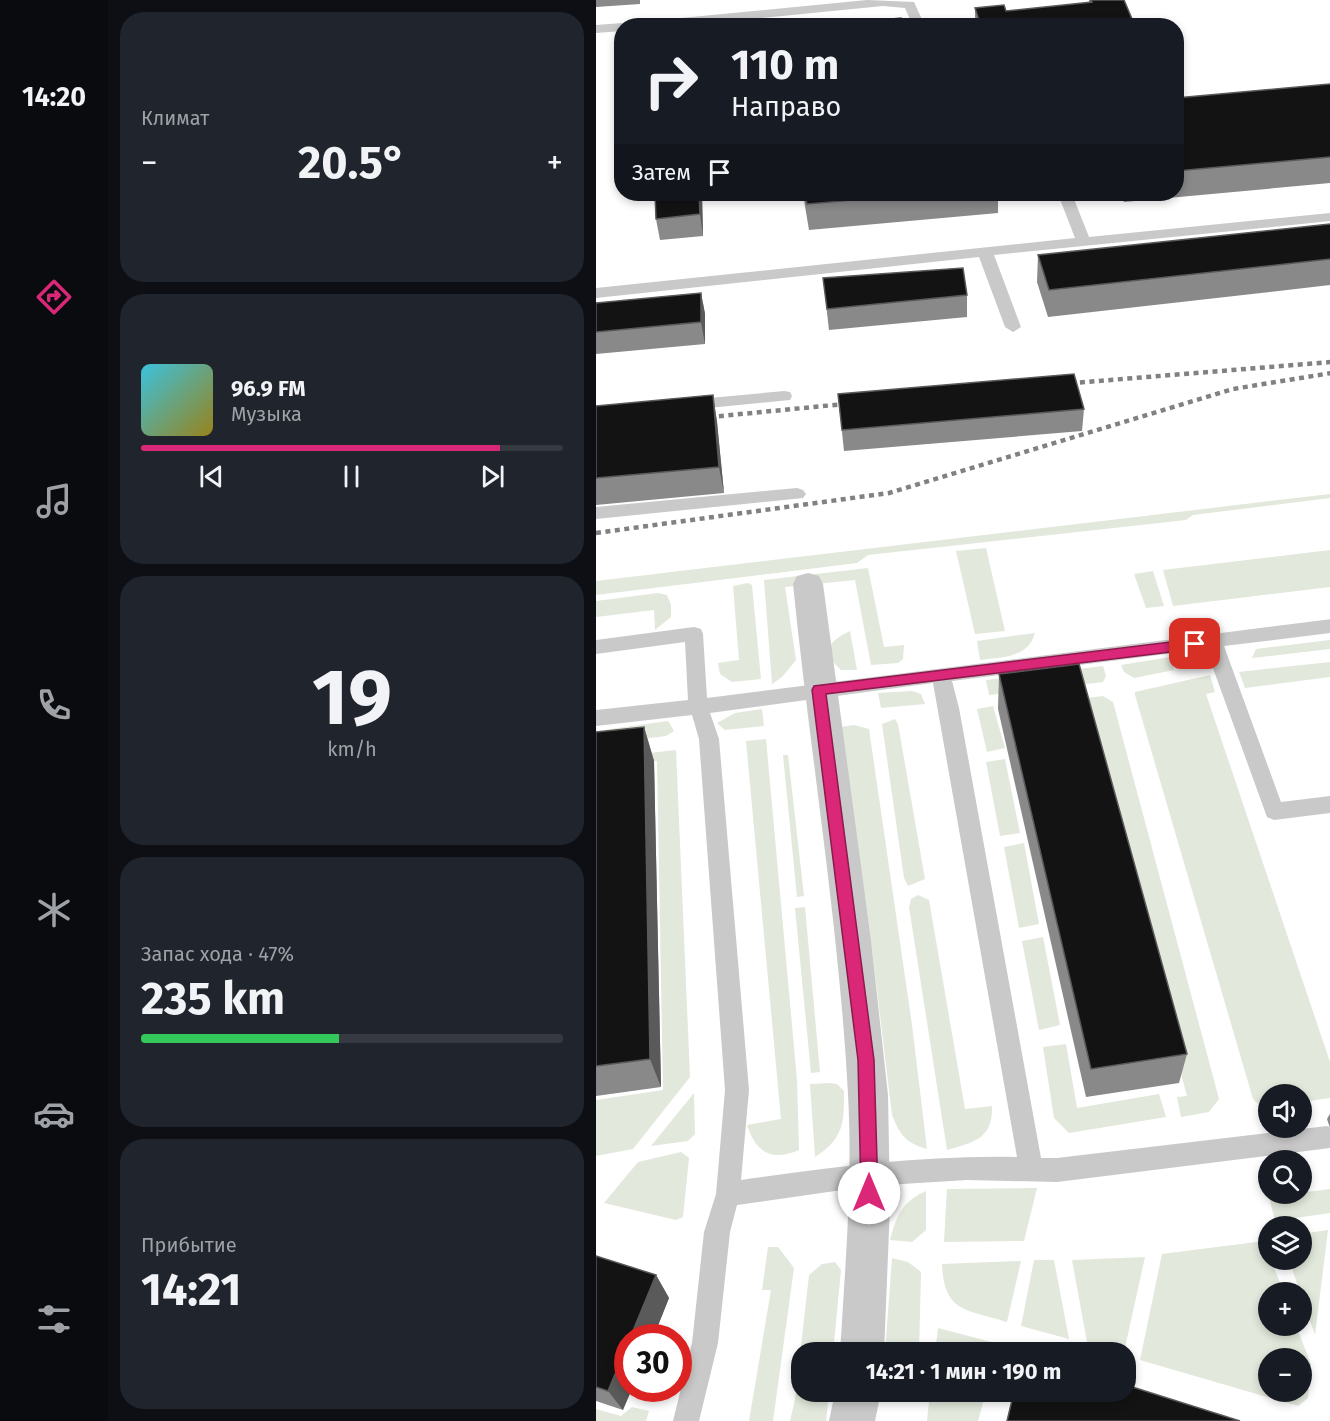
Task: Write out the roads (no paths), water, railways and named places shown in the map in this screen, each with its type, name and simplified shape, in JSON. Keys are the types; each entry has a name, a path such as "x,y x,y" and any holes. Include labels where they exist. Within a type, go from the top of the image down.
{"street":[{"path":"808,585 819,690 866,1060 870,1174 862,1342"},
{"path":"852,1421 856,1402"}],"lane":[{"path":"724,18 891,2 910,5 916,18"},
{"path":"596,29 614,28"},
{"path":"1068,201 1084,242"},
{"path":"596,293 1331,217"},
{"path":"984,252 1013,327"},
{"path":"666,407 784,396"},
{"path":"596,513 797,494"},
{"path":"596,718 769,699 819,690 1331,626"},
{"path":"596,647 694,634 698,705 709,739 737,1090 728,1194 717,1232 705,1343 686,1421"},
{"path":"1213,642 1274,811 1331,804"},
{"path":"941,676 949,708 1031,1170"},
{"path":"728,1194 870,1174 967,1168 1057,1170 1327,1138"}],"railway":[{"path":"1061,384 1331,362"},
{"path":"596,533 889,493 1233,389 1331,373"},
{"path":"700,418 855,403"}]}
